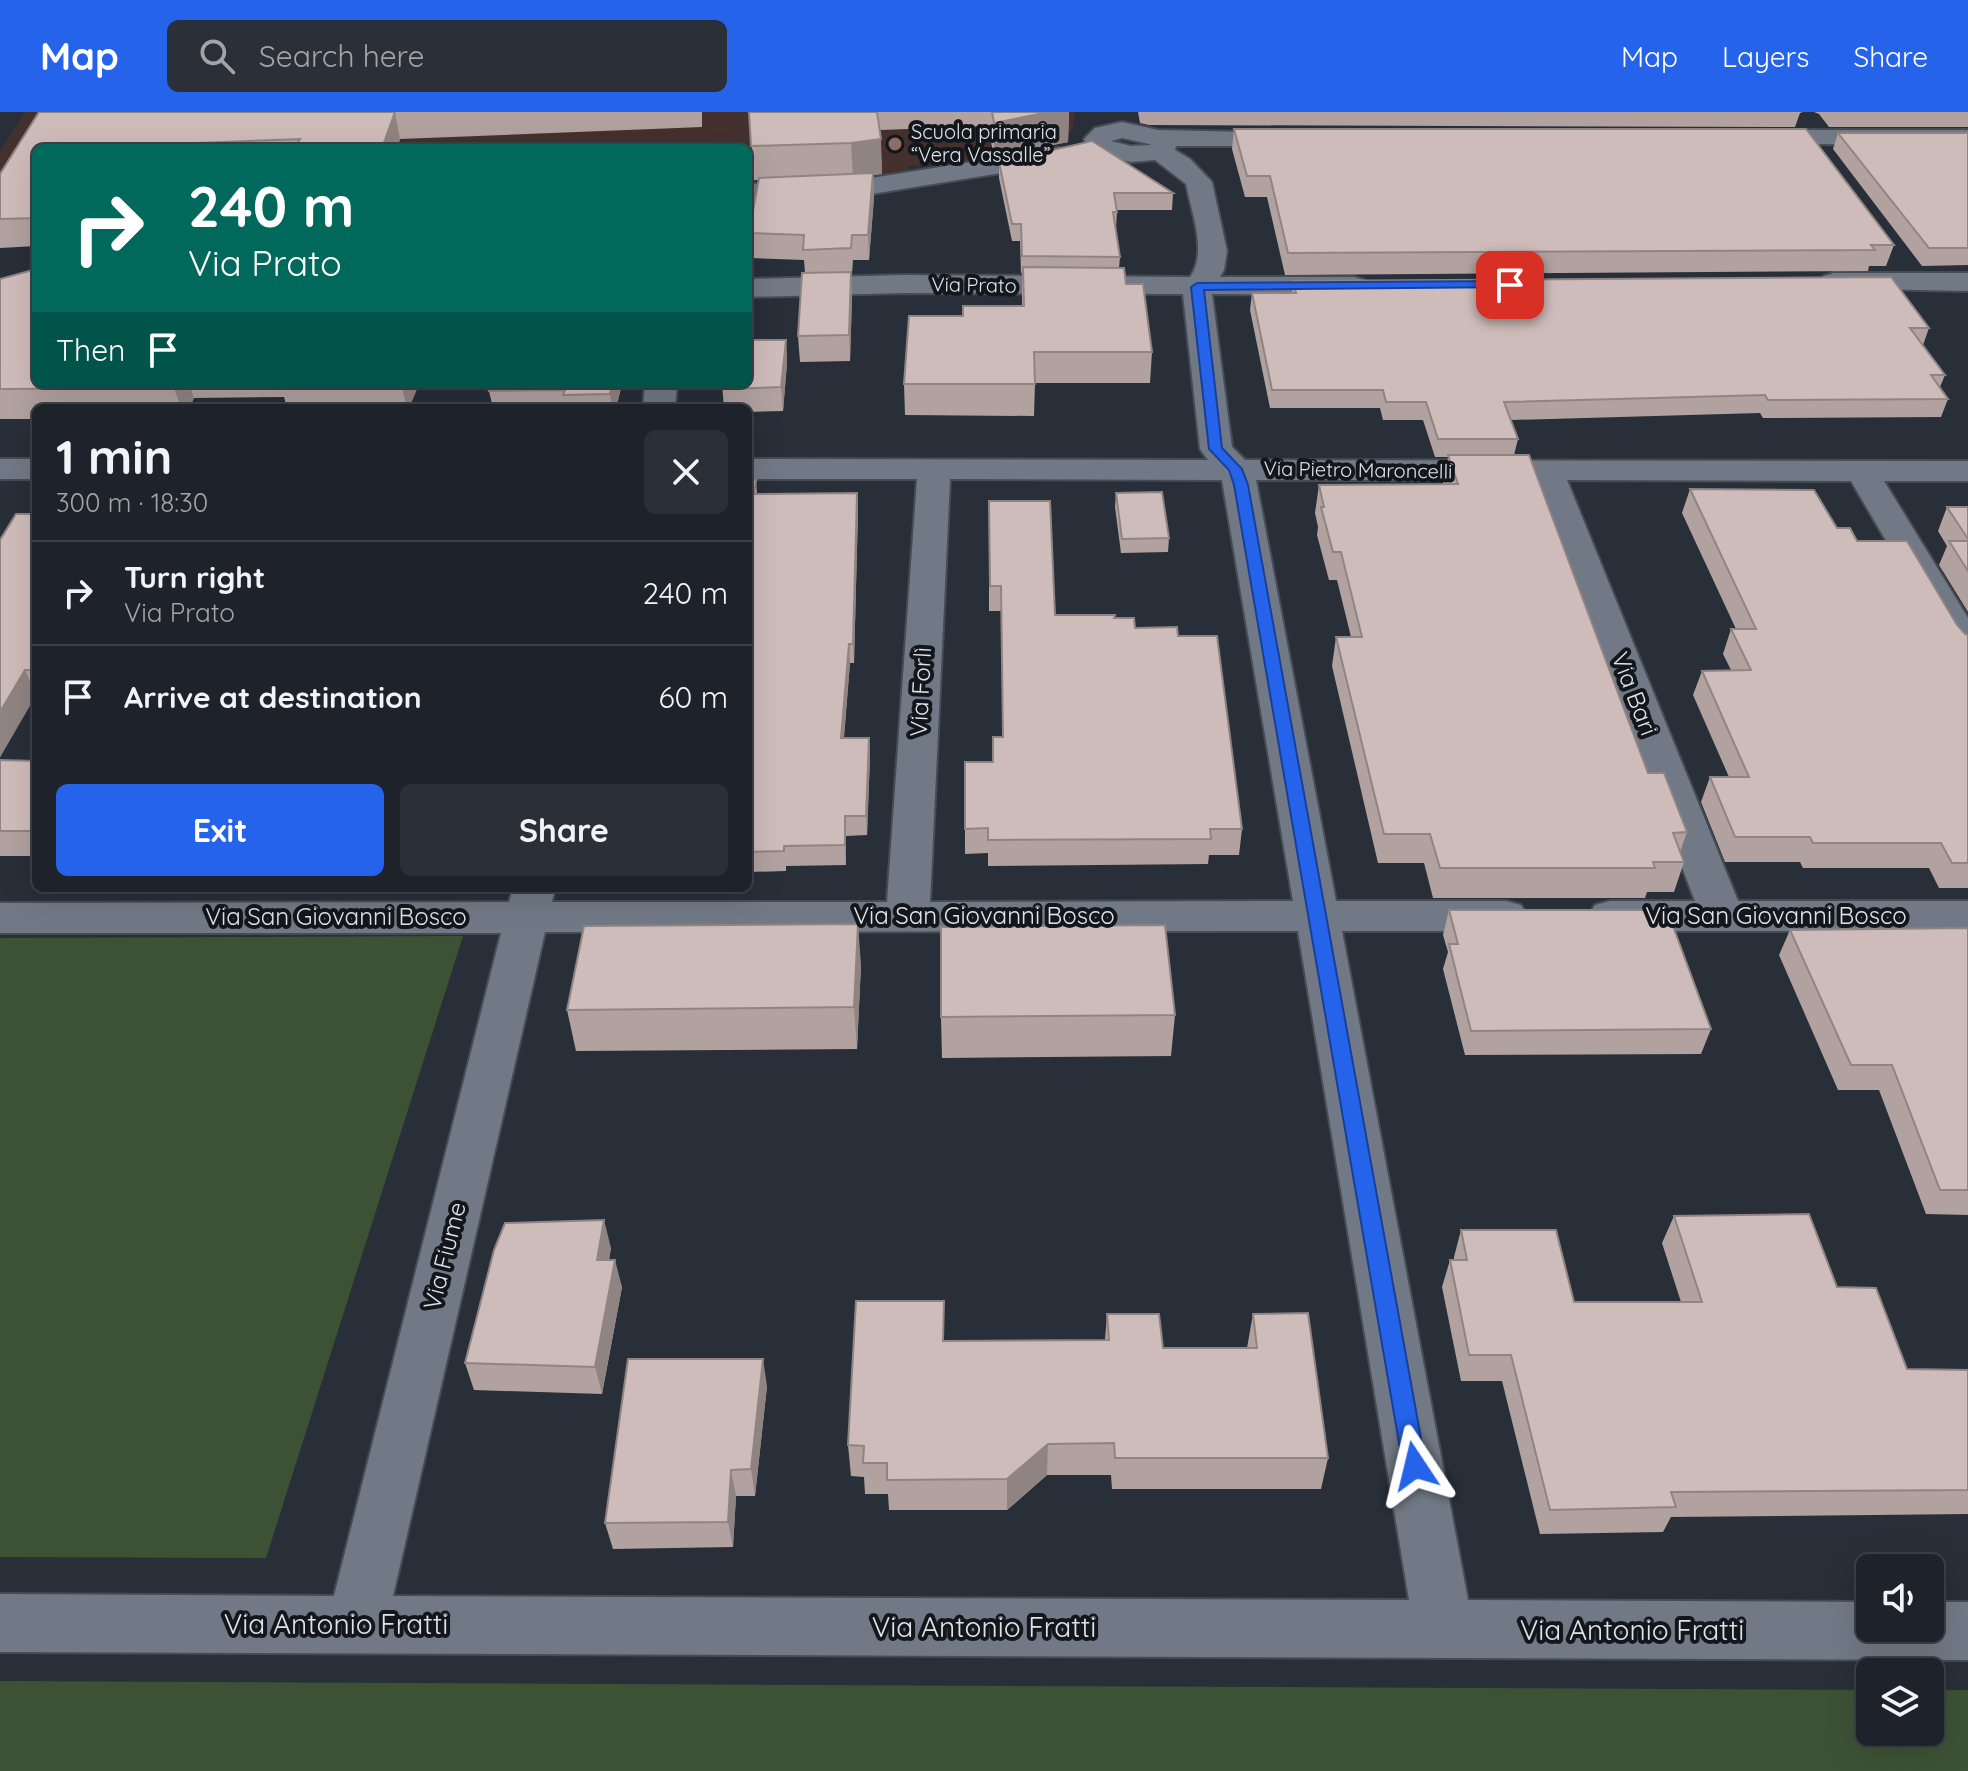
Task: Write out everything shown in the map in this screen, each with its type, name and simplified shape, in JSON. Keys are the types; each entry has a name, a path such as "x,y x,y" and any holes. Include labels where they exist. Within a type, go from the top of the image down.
{"street":[{"path":"1729,138 1805,125 1968,138"},
{"path":"1805,125 1826,162"},
{"path":"752,192 853,189 1029,163 1104,129 1136,154 1159,145 1313,138"},
{"path":"1159,145 1199,182 1213,251 1210,270 1197,287 1216,449 1235,469 1318,916 1444,1629"},
{"path":"1899,258 1917,282"},
{"path":"1805,283 1968,282"},
{"name":"Via Prato","path":"752,288 902,284 1389,285"},
{"path":"0,469 32,469"},
{"name":"Via Pietro Maroncelli","path":"752,469 1968,471"},
{"name":"Via Forlì","path":"908,915 934,470"},
{"name":"Via Bari","path":"1547,472 1722,915"},
{"path":"1862,472 1968,648"},
{"name":"Via San Giovanni Bosco","path":"0,918 121,903 530,902 908,915 1968,916"},
{"name":"Via Fiume","path":"357,1624 530,902"},
{"name":"Via Antonio Fratti","path":"0,1623 1968,1631"}],"shaded area":[{"path":"25,112 1075,112 1073,130 1059,140 964,163 908,166 909,175 752,182 752,144 32,144 32,154 0,198 0,151"}],"green space":[{"path":"463,936 266,1558 0,1557 0,938"},
{"path":"0,1681 1856,1690 1856,1746 1944,1746 1944,1690 1968,1690 1968,1771 0,1771"}],"building":[{"path":"39,112 395,112 383,144 297,144 300,139 171,144 32,144 32,218 0,219 0,174"},
{"path":"749,112 877,112 881,139 851,143 751,144"},
{"path":"992,112 1049,112 994,123"},
{"path":"1234,129 1806,129 1894,245 1871,245 1875,250 1288,253 1270,176 1247,176"},
{"path":"1838,133 1968,133 1968,248 1929,248"},
{"path":"1092,141 1173,193 1114,193 1117,212 1113,212 1120,257 1022,256 1021,224 1012,224 999,162"},
{"path":"873,173 868,235 852,235 851,248 803,250 804,235 752,233 759,178"},
{"path":"1023,267 1124,268 1126,284 1143,284 1152,352 1034,352 1035,384 904,384 909,316 963,316 963,306 1024,306"},
{"path":"32,270 32,388 174,388 0,389 0,279"},
{"path":"851,272 849,335 798,336 802,273"},
{"path":"1891,277 1929,328 1910,328 1945,375 1931,375 1948,399 1768,400 1765,395 1504,402 1518,439 1438,439 1426,402 1386,402 1383,390 1272,390 1252,293 1296,293 1293,281"},
{"path":"752,340 786,340 781,387 728,389 752,388"},
{"path":"490,388 611,388 610,394 563,395 565,390 489,391"},
{"path":"1448,455 1529,455 1648,773 1664,773 1687,832 1673,833 1684,862 1653,862 1655,868 1440,868 1430,834 1384,834 1336,637 1362,637 1341,552 1333,552 1321,507 1324,507 1319,485 1458,484"},
{"path":"752,480 756,480 754,494 857,493 853,644 849,644 841,738 869,738 866,816 845,816 845,845 784,846 784,851 752,852"},
{"path":"1690,489 1814,490 1837,528 1850,528 1857,541 1907,541 1957,625 1968,635 1968,863 1952,863 1941,843 1813,843 1810,837 1735,837 1710,777 1749,777 1702,671 1751,670 1731,629 1756,629"},
{"path":"1162,492 1169,538 1122,539 1116,493"},
{"path":"989,501 1050,501 1055,615 1115,615 1114,618 1134,618 1135,628 1177,627 1178,636 1217,636 1242,829 1210,829 1211,839 988,840 988,828 965,829 965,762 993,762 993,737 1003,737 1001,586 990,586"},
{"path":"1947,507 1968,507 1968,539"},
{"path":"16,514 32,514 32,670 25,670 0,712 0,540"},
{"path":"1949,541 1968,541 1968,571"},
{"path":"0,760 32,761 32,831 0,831"},
{"path":"1449,910 1667,910 1711,1029 1471,1031 1449,944 1458,944"},
{"path":"858,924 854,1007 567,1010 584,926"},
{"path":"1165,925 1175,1015 941,1017 941,927"},
{"path":"1968,928 1968,1190 1940,1190 1892,1065 1851,1065 1790,930"},
{"path":"1809,1214 1837,1287 1876,1288 1907,1369 1968,1370 1968,1490 1671,1492 1676,1507 1550,1510 1511,1355 1469,1355 1450,1260 1467,1260 1461,1230 1556,1230 1574,1302 1702,1302 1674,1216"},
{"path":"604,1220 597,1260 615,1260 595,1367 465,1363 494,1250 505,1223"},
{"path":"856,1301 944,1301 943,1341 1109,1340 1107,1314 1159,1314 1163,1348 1257,1348 1253,1314 1308,1313 1328,1458 1115,1458 1114,1443 1048,1444 1007,1479 887,1480 887,1463 863,1463 864,1446 848,1445"},
{"path":"628,1359 763,1359 751,1469 731,1470 728,1522 605,1523"}],"place":[{"name":"Scuola primaria “Vera Vassalle”","path":"895,144"}],"route":[{"path":"1415,1466 1241,485 1235,469 1216,449 1197,287 1510,285"}]}
